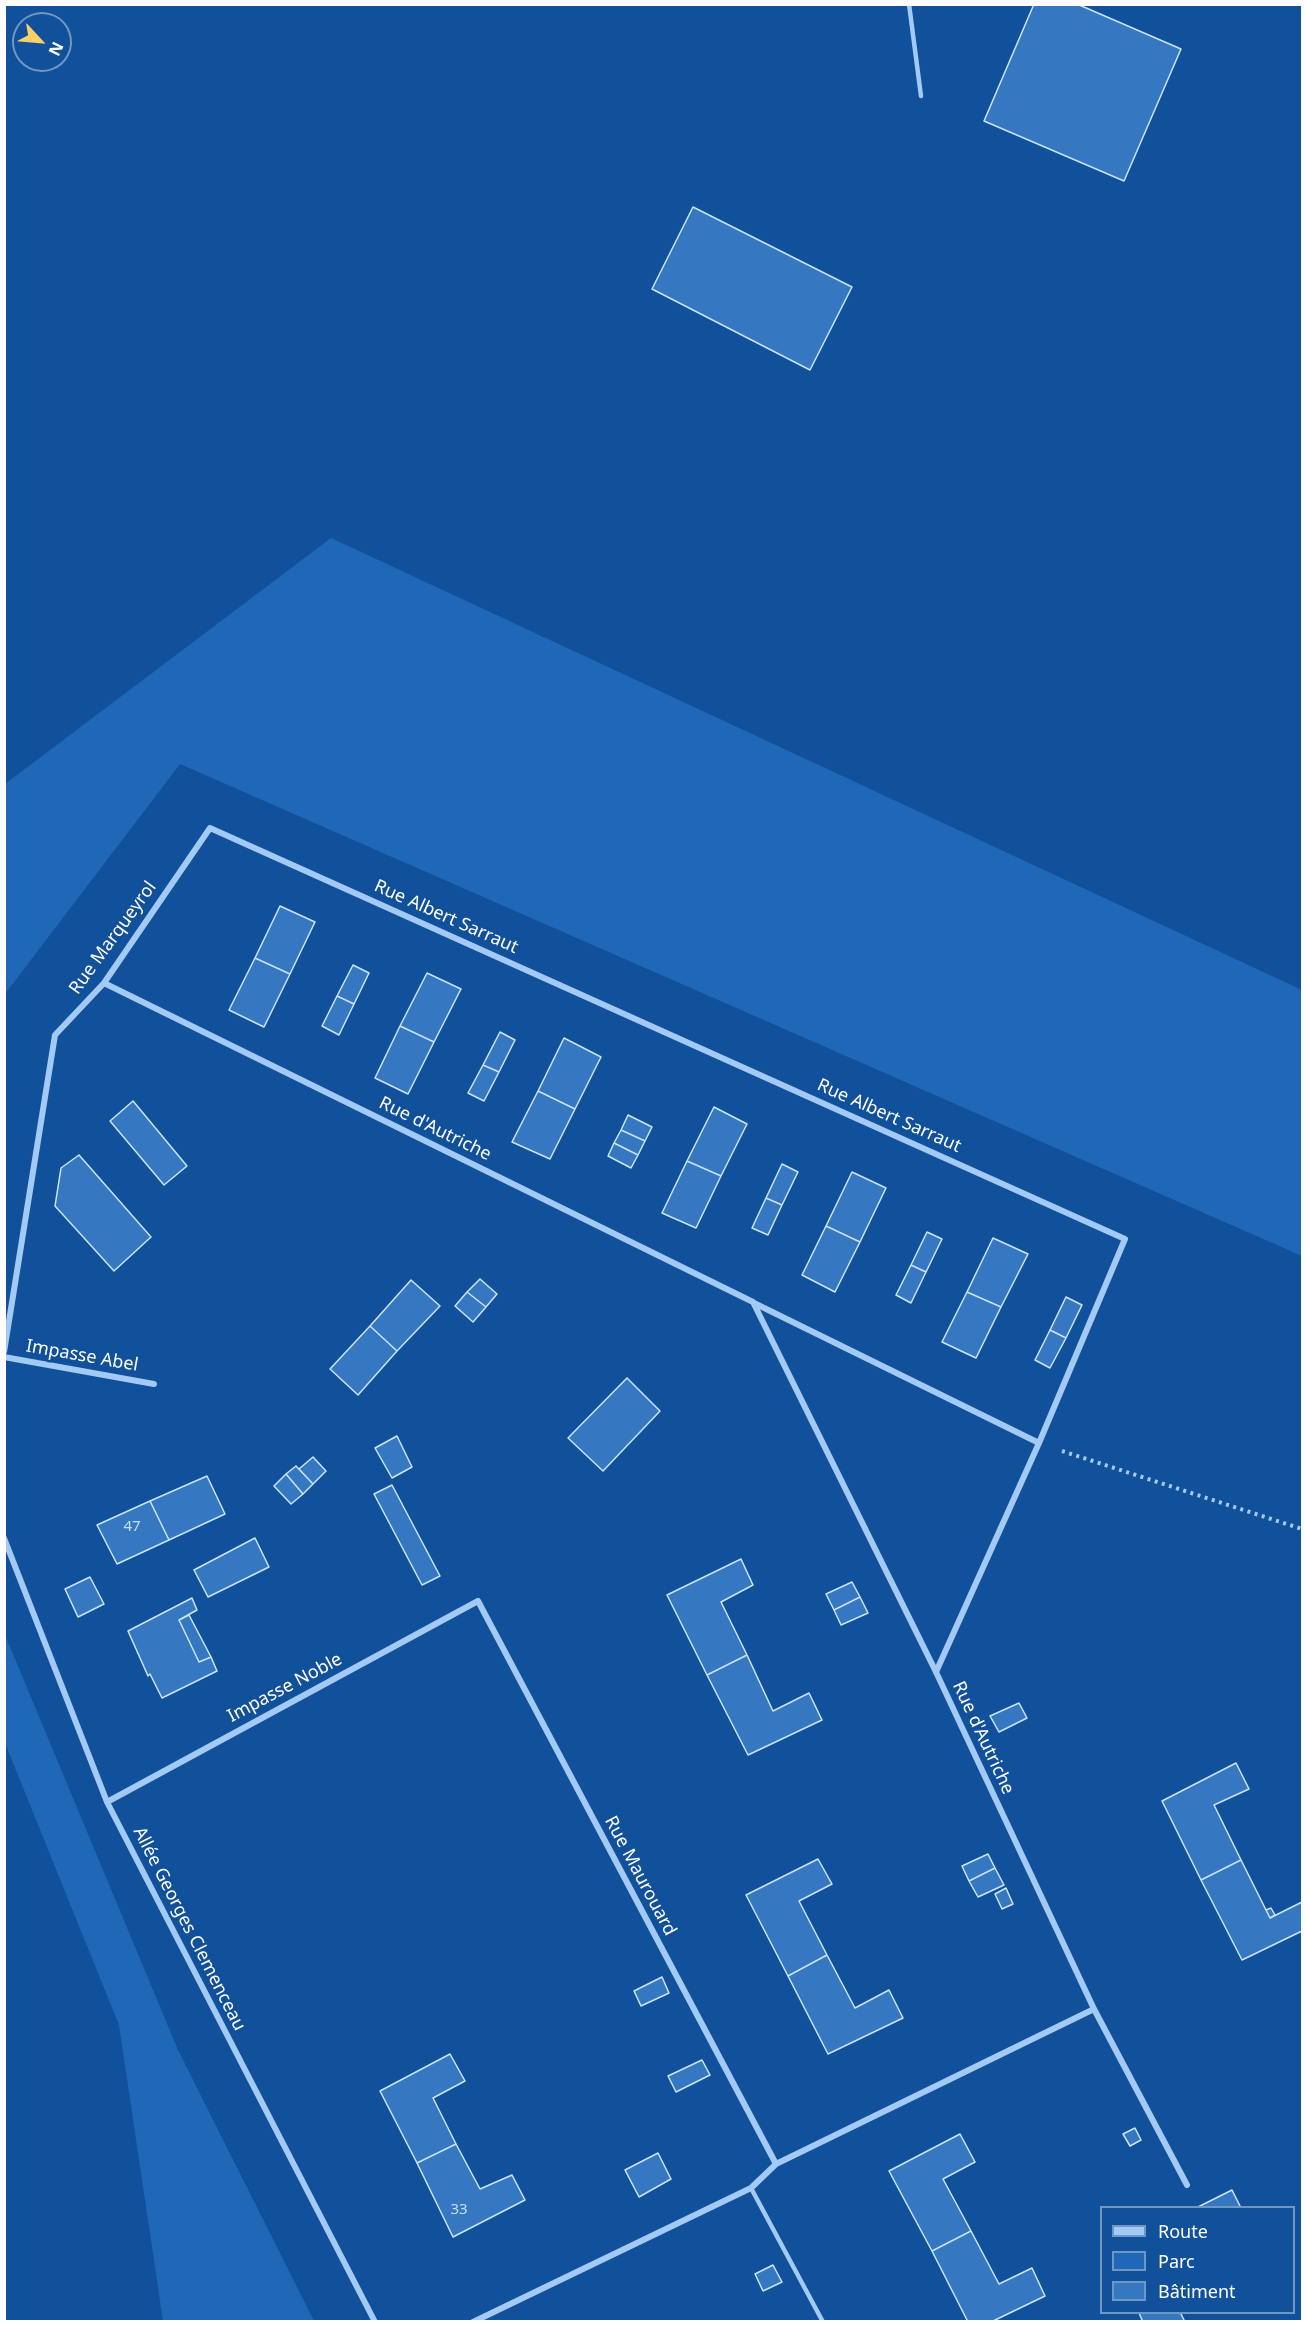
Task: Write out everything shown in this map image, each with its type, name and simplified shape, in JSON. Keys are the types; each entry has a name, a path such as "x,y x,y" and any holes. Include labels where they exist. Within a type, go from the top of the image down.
{"street":[{"name":"Rue Marqueyrol","path":"4,1352 55,1035 104,983 210,828"},
{"name":"Rue Albert Sarraut","path":"210,828 1125,1239 1039,1443 936,1672"},
{"name":"Rue d'Autriche","path":"104,983 1039,1443"},
{"name":"Rue d'Autriche","path":"753,1302 936,1672 1094,2009 1187,2185"},
{"name":"Impasse Abel","path":"4,1357 154,1384"},
{"name":"Allée Georges Clemenceau","path":"4,1538 107,1802 375,2322"},
{"name":"Impasse Noble","path":"107,1802 478,1601"},
{"name":"Rue Maurouard","path":"478,1601 776,2164"},
{"path":"473,2322 751,2188 776,2164 1094,2009"}],"lane":[{"path":"909,4 921,96"},
{"path":"751,2188 823,2322"}],"path":[{"path":"1039,1443 1302,1528"}],"green space":[{"path":"331,538 1302,990 1302,1256 180,764 5,994 5,784"},
{"path":"5,1635 178,2050 314,2321 163,2321 119,2025 5,1743"}],"building":[{"path":"1034,4 1077,4 1181,49 1124,181 984,121"},
{"path":"693,207 852,287 810,370 652,289"},
{"path":"280,906 315,922 290,974 255,958"},
{"path":"255,958 290,974 264,1027 229,1010"},
{"path":"353,965 369,973 354,1004 337,996"},
{"path":"427,973 461,989 434,1042 400,1026"},
{"path":"337,996 354,1004 339,1035 322,1026"},
{"path":"400,1026 434,1042 408,1094 375,1078"},
{"path":"500,1032 515,1040 499,1072 483,1065"},
{"path":"564,1038 601,1057 575,1109 538,1091"},
{"path":"483,1065 499,1072 484,1101 468,1093"},
{"path":"538,1091 575,1109 550,1159 512,1142"},
{"path":"133,1101 187,1166 164,1185 110,1121"},
{"path":"714,1107 747,1124 721,1176 687,1161"},
{"path":"628,1115 652,1127 645,1141 621,1130"},
{"path":"621,1130 645,1141 638,1155 614,1143"},
{"path":"614,1143 638,1155 631,1168 608,1156"},
{"path":"79,1155 151,1237 114,1271 55,1206 61,1168"},
{"path":"687,1161 721,1176 696,1228 662,1213"},
{"path":"782,1164 798,1172 782,1205 766,1198"},
{"path":"852,1172 886,1188 860,1242 826,1226"},
{"path":"766,1198 782,1205 768,1235 752,1228"},
{"path":"826,1226 860,1242 835,1292 802,1275"},
{"path":"927,1232 942,1239 926,1272 911,1265"},
{"path":"993,1238 1028,1254 1001,1307 967,1292"},
{"path":"911,1265 926,1272 911,1303 896,1295"},
{"path":"480,1279 497,1294 486,1307 467,1292"},
{"path":"411,1280 440,1306 397,1351 370,1326"},
{"path":"467,1292 486,1307 473,1322 455,1306"},
{"path":"967,1292 1001,1307 976,1358 942,1342"},
{"path":"1066,1297 1082,1305 1066,1338 1050,1330"},
{"path":"370,1326 397,1351 358,1395 330,1369"},
{"path":"1050,1330 1066,1338 1050,1368 1035,1360"},
{"path":"627,1378 660,1411 603,1471 568,1438"},
{"path":"397,1436 412,1467 392,1478 375,1448"},
{"path":"313,1457 326,1471 313,1484 299,1469"},
{"path":"296,1466 313,1484 303,1494 286,1474"},
{"path":"286,1474 303,1494 291,1504 274,1486"},
{"path":"207,1476 225,1514 169,1540 150,1501"},
{"path":"392,1485 440,1576 422,1585 374,1494"},
{"path":"150,1501 169,1540 117,1564 97,1525"},
{"path":"255,1538 269,1567 208,1597 194,1570"},
{"path":"741,1559 753,1585 721,1602 747,1655 707,1675 667,1595"},
{"path":"90,1577 104,1604 78,1617 65,1589"},
{"path":"852,1582 860,1597 834,1610 826,1594"},
{"path":"860,1597 868,1613 841,1625 834,1610"},
{"path":"192,1598 197,1610 179,1620 199,1662 211,1657 217,1671 162,1698 150,1674 148,1676 128,1631"},
{"path":"189,1615 211,1657 199,1662 179,1620"},
{"path":"747,1655 773,1711 809,1693 822,1720 748,1755 707,1675"},
{"path":"1019,1703 1027,1718 999,1732 990,1716"},
{"path":"1236,1763 1249,1789 1214,1805 1241,1860 1201,1880 1162,1801"},
{"path":"988,1854 995,1868 969,1881 962,1866"},
{"path":"818,1859 832,1884 799,1901 827,1955 788,1976 746,1895"},
{"path":"1241,1860 1270,1918 1302,1902 1302,1931 1242,1960 1201,1880"},
{"path":"995,1868 1004,1885 978,1897 969,1881"},
{"path":"1006,1888 1013,1904 1002,1909 995,1894"},
{"path":"1271,1908 1275,1915 1270,1918 1266,1910"},
{"path":"827,1955 855,2008 889,1990 903,2018 828,2054 788,1976"},
{"path":"662,1977 669,1993 641,2006 634,1991"},
{"path":"450,2054 465,2081 433,2098 456,2144 417,2163 380,2091"},
{"path":"702,2060 710,2075 676,2092 668,2076"},
{"path":"1135,2128 1141,2140 1130,2146 1123,2134"},
{"path":"960,2134 975,2162 943,2179 971,2231 932,2251 889,2171"},
{"path":"456,2144 480,2189 512,2175 525,2200 453,2237 417,2163"},
{"path":"658,2153 671,2179 639,2197 625,2170"},
{"path":"1232,2190 1240,2206 1200,2206"},
{"path":"971,2231 999,2284 1032,2268 1045,2296 991,2322 968,2322 932,2251"},
{"path":"773,2265 782,2282 763,2291 755,2274"},
{"path":"1139,2314 1181,2314 1185,2322 1143,2322"}]}
